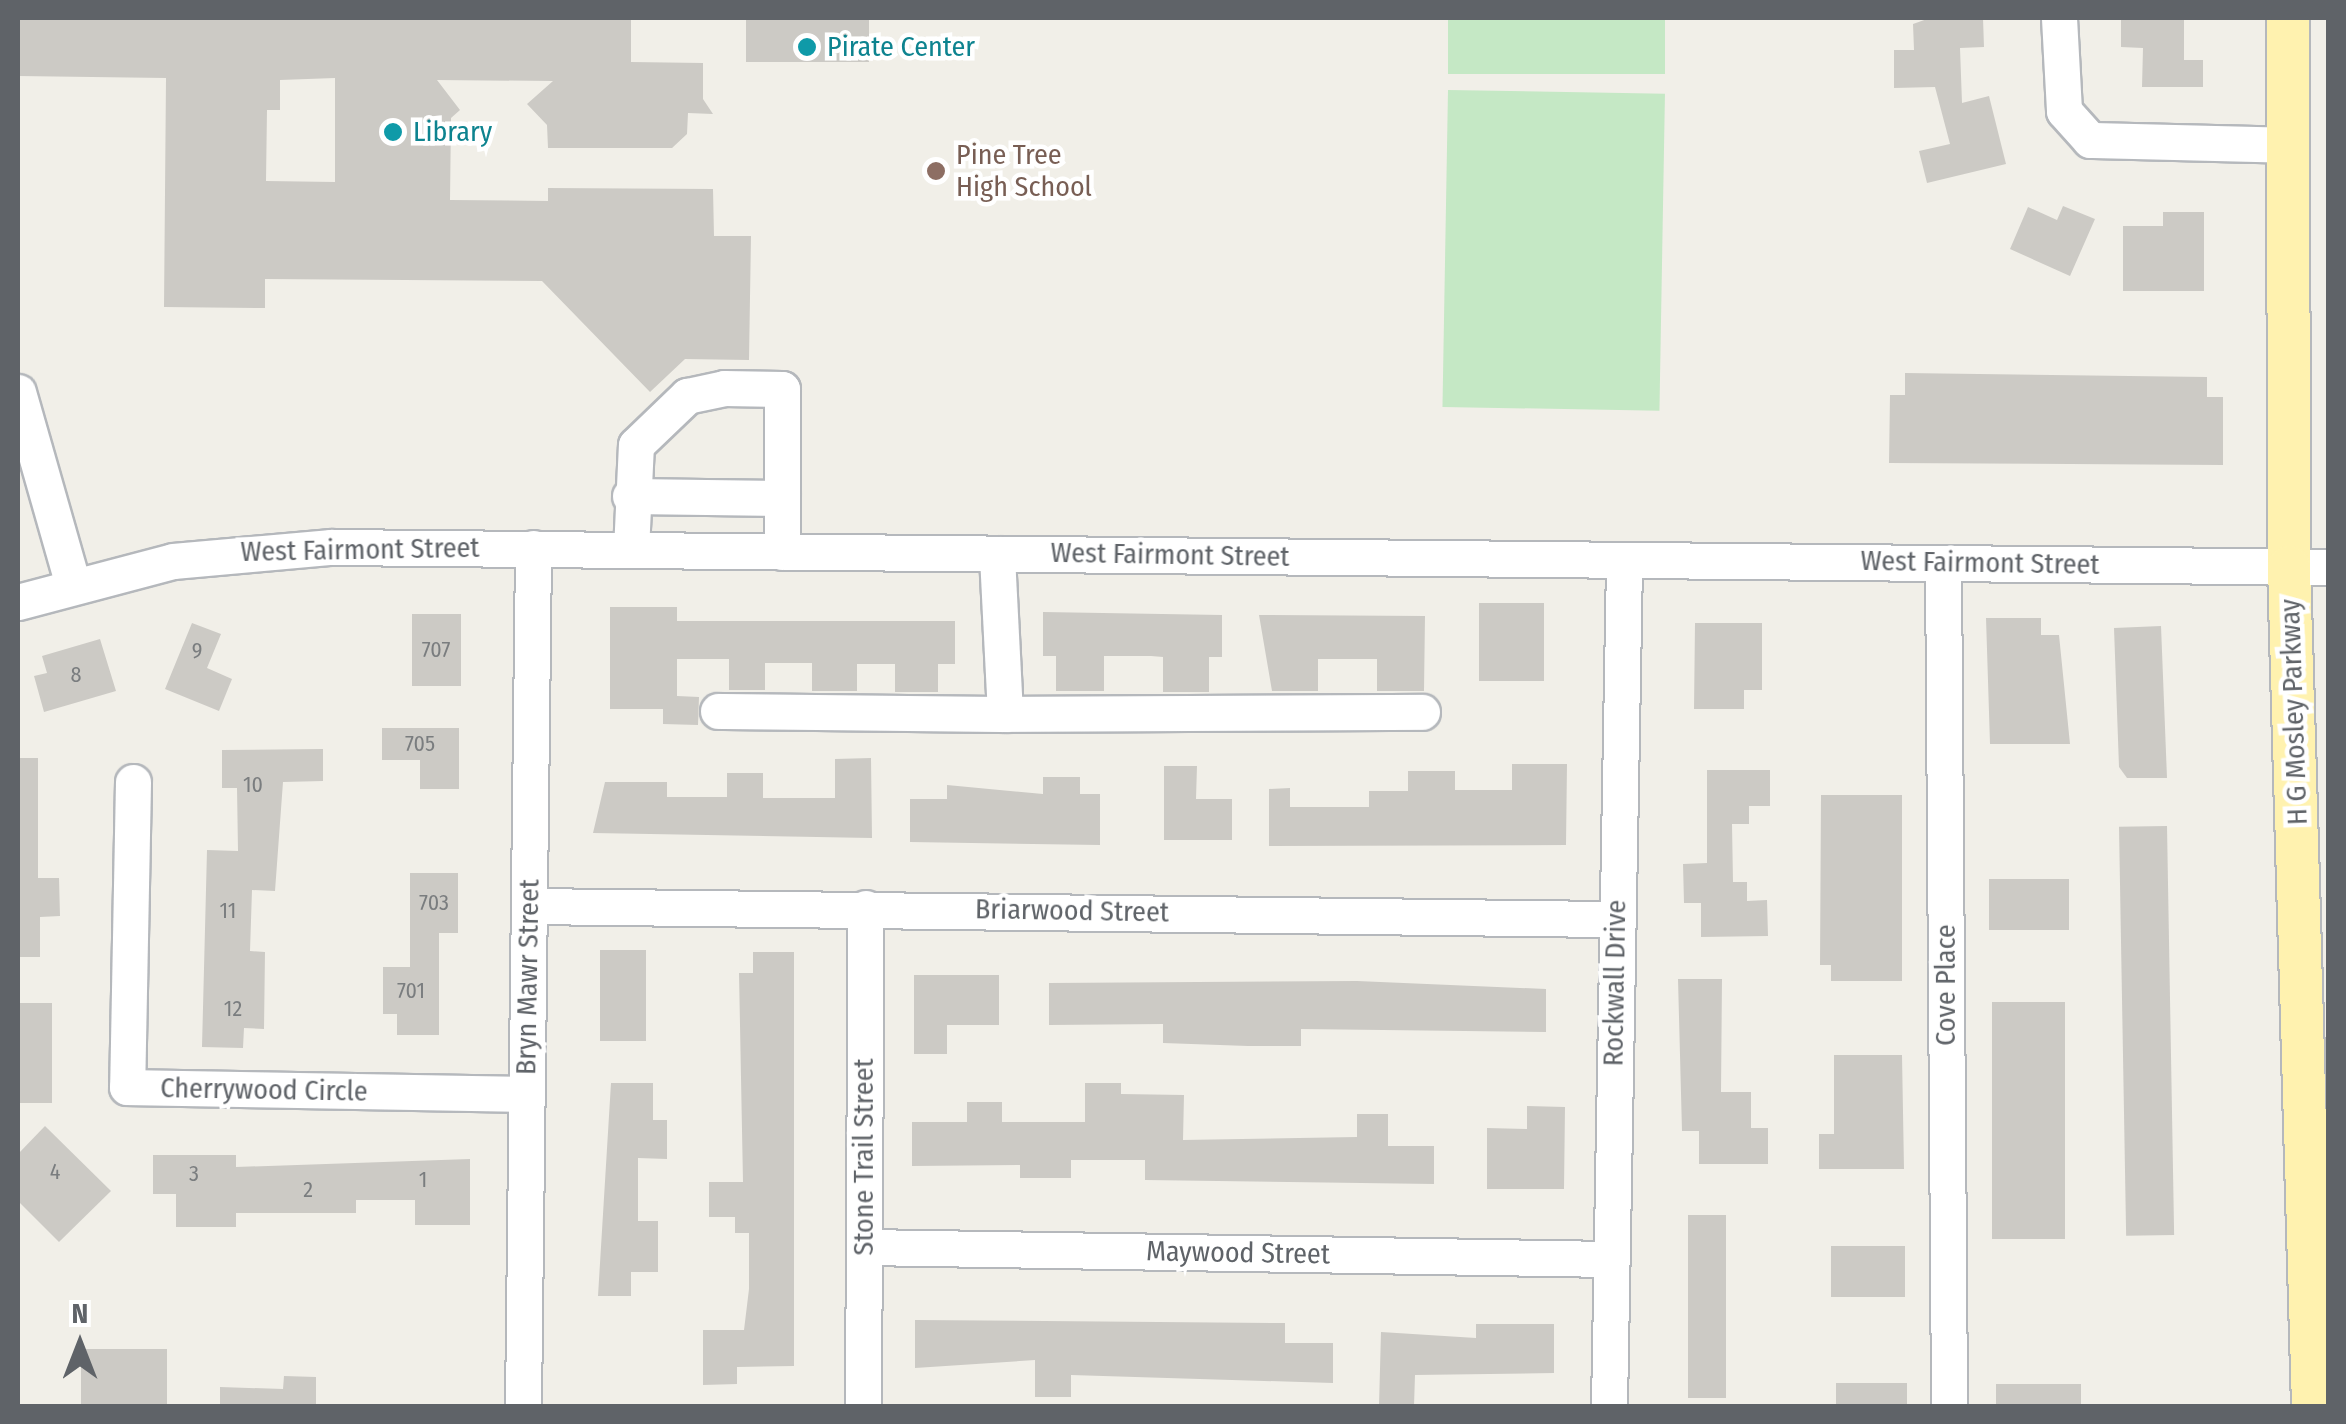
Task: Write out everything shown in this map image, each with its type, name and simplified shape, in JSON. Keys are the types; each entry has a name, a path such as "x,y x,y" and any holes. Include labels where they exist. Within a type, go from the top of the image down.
{"main road":[{"name":"H G Mosley Parkway","path":"2288,18 2289,145 2309,567 2313,1406"}],"street":[{"path":"2059,18 2064,112 2090,140 2289,145"},
{"path":"631,550 630,496 636,445 678,402 713,388 782,389 782,552"},
{"path":"18,392 74,585"},
{"path":"630,496 782,498"},
{"name":"West Fairmont Street","path":"18,602 74,585 257,550 533,548 2309,567"},
{"name":"Bryn Mawr Street","path":"524,1406 533,548"},
{"path":"996,554 1005,714"},
{"name":"Rockwall Drive","path":"1609,1406 1624,560"},
{"name":"Cove Place","path":"1943,563 1949,1406"},
{"path":"718,712 1422,712"},
{"name":"Cherrywood Circle","path":"133,782 127,1088 526,1094"},
{"name":"Briarwood Street","path":"528,906 1616,919"},
{"name":"Stone Trail Street","path":"863,1406 866,908"},
{"name":"Maywood Street","path":"864,1247 1611,1259"}],"green space":[{"path":"1448,18 1665,18 1665,74 1448,74"},
{"path":"1448,90 1665,94 1659,411 1442,407"}],"building":[{"path":"18,18 631,18 631,62 703,63 703,99 713,114 688,113 687,134 672,148 548,148 547,125 527,104 553,81 437,80 460,110 451,118 450,200 548,201 548,188 713,189 714,236 751,236 749,360 685,359 650,392 542,281 265,279 265,308 164,307 166,78 18,76","holes":["335,78 335,182 266,181 267,110 280,110 280,80"]},
{"name":"Pirate Center","path":"746,18 869,18 869,62 746,62"},
{"path":"1930,18 1983,18 1984,47 1960,48 1962,103 1989,96 2006,164 1927,183 1919,151 1950,144 1935,87 1894,88 1894,50 1914,50 1913,24"},
{"path":"2121,18 2184,18 2184,60 2203,60 2203,87 2142,87 2143,48 2121,47"},
{"path":"2063,206 2095,219 2070,276 2010,249 2028,207 2057,220"},
{"path":"2163,212 2204,212 2204,291 2123,291 2123,226 2163,226"},
{"path":"1905,373 2207,377 2207,397 2223,397 2223,465 1889,463 1890,395 1905,395"},
{"path":"1479,603 1544,603 1544,681 1479,681"},
{"path":"610,607 677,607 677,621 955,621 955,664 938,664 938,692 895,692 895,664 857,664 857,691 812,691 812,663 765,663 765,690 729,690 729,659 677,659 677,696 699,697 698,725 663,724 663,709 610,709"},
{"path":"1043,612 1222,615 1222,657 1209,657 1209,692 1163,692 1163,657 1151,656 1104,656 1104,691 1056,691 1056,656 1043,656"},
{"path":"412,614 461,614 461,686 412,686"},
{"path":"1259,615 1425,616 1424,691 1377,691 1377,659 1318,659 1318,691 1272,691"},
{"path":"1986,618 2041,618 2041,635 2059,635 2070,744 1990,744"},
{"path":"192,623 221,634 207,668 232,679 219,711 165,689"},
{"path":"1695,623 1762,623 1762,690 1744,690 1744,709 1694,709"},
{"path":"2161,626 2167,778 2127,778 2119,767 2114,628"},
{"path":"100,639 116,691 44,712 34,676 47,673 42,656"},
{"path":"382,728 459,728 459,789 420,789 420,760 382,760"},
{"path":"323,749 323,781 283,782 275,891 252,890 250,951 265,952 264,1029 244,1028 243,1048 202,1047 207,850 238,851 237,788 222,788 222,750"},
{"path":"18,758 38,758 38,878 59,878 60,916 40,917 40,957 18,957"},
{"path":"871,758 872,838 593,833 605,782 667,782 667,797 727,797 727,773 763,773 763,798 835,798 835,759"},
{"path":"1512,764 1567,764 1566,845 1269,846 1269,789 1290,788 1290,807 1369,807 1369,791 1408,791 1408,771 1455,771 1455,790 1512,790"},
{"path":"1164,766 1197,766 1196,799 1232,799 1232,840 1164,840"},
{"path":"1707,770 1770,770 1770,806 1749,806 1749,824 1732,824 1733,882 1747,882 1747,901 1767,900 1768,936 1701,937 1701,903 1684,903 1683,864 1707,863"},
{"path":"1043,777 1080,777 1080,794 1100,794 1100,845 910,842 910,799 947,799 947,785 1043,794"},
{"path":"1821,795 1902,795 1902,981 1831,981 1831,965 1820,965"},
{"path":"2167,826 2174,1235 2126,1236 2119,827"},
{"path":"410,873 458,873 458,933 439,933 439,1035 397,1035 397,1014 383,1014 383,967 410,967"},
{"path":"1989,879 2069,879 2069,930 1989,930"},
{"path":"600,950 646,950 646,1041 600,1041"},
{"path":"753,952 794,952 794,1366 737,1367 737,1384 703,1385 703,1330 744,1330 749,1289 749,1233 735,1233 735,1217 709,1217 709,1182 743,1182 739,973 753,973"},
{"path":"914,975 999,975 999,1025 947,1025 947,1054 914,1054"},
{"path":"1678,979 1722,979 1721,1092 1751,1092 1751,1128 1768,1128 1768,1164 1699,1164 1699,1131 1682,1131"},
{"path":"1357,981 1546,989 1546,1032 1301,1029 1301,1046 1248,1046 1163,1043 1163,1024 1049,1025 1049,983"},
{"path":"1992,1002 2065,1002 2065,1239 1992,1239"},
{"path":"18,1003 52,1003 52,1103 18,1103"},
{"path":"1834,1055 1902,1055 1904,1169 1819,1169 1819,1134 1834,1134"},
{"path":"611,1083 653,1083 653,1120 667,1120 667,1159 638,1158 638,1221 658,1221 658,1272 631,1272 631,1296 598,1296"},
{"path":"1085,1083 1121,1083 1121,1094 1184,1095 1183,1140 1357,1137 1357,1114 1388,1114 1388,1146 1434,1146 1434,1184 1145,1180 1145,1160 1071,1160 1071,1178 1020,1178 1020,1165 912,1166 912,1122 967,1122 967,1102 1002,1102 1002,1122 1085,1122"},
{"path":"1527,1106 1565,1107 1564,1189 1487,1189 1487,1128 1527,1129"},
{"path":"45,1126 111,1191 59,1242 18,1201 18,1154"},
{"path":"153,1155 236,1155 236,1167 470,1159 470,1225 415,1225 415,1200 356,1200 356,1213 236,1213 236,1227 176,1227 176,1194 153,1194"},
{"path":"1688,1215 1726,1215 1726,1398 1688,1398"},
{"path":"1831,1246 1905,1246 1905,1297 1831,1297"},
{"path":"915,1320 1285,1323 1285,1343 1333,1343 1333,1383 1071,1375 1071,1397 1035,1397 1035,1360 915,1368"},
{"path":"1476,1324 1554,1324 1554,1373 1415,1375 1414,1406 1379,1406 1381,1332 1476,1338"},
{"path":"81,1349 167,1349 167,1406 81,1406"},
{"path":"284,1376 316,1377 316,1406 220,1406 220,1387 283,1389"},
{"path":"1836,1383 1907,1383 1907,1406 1836,1406"},
{"path":"1996,1384 2081,1384 2081,1406 1996,1406"}],"place":[{"name":"Pirate Center","path":"807,47"},
{"name":"Library","path":"393,132"},
{"name":"Pine Tree High School","path":"936,171"}]}
